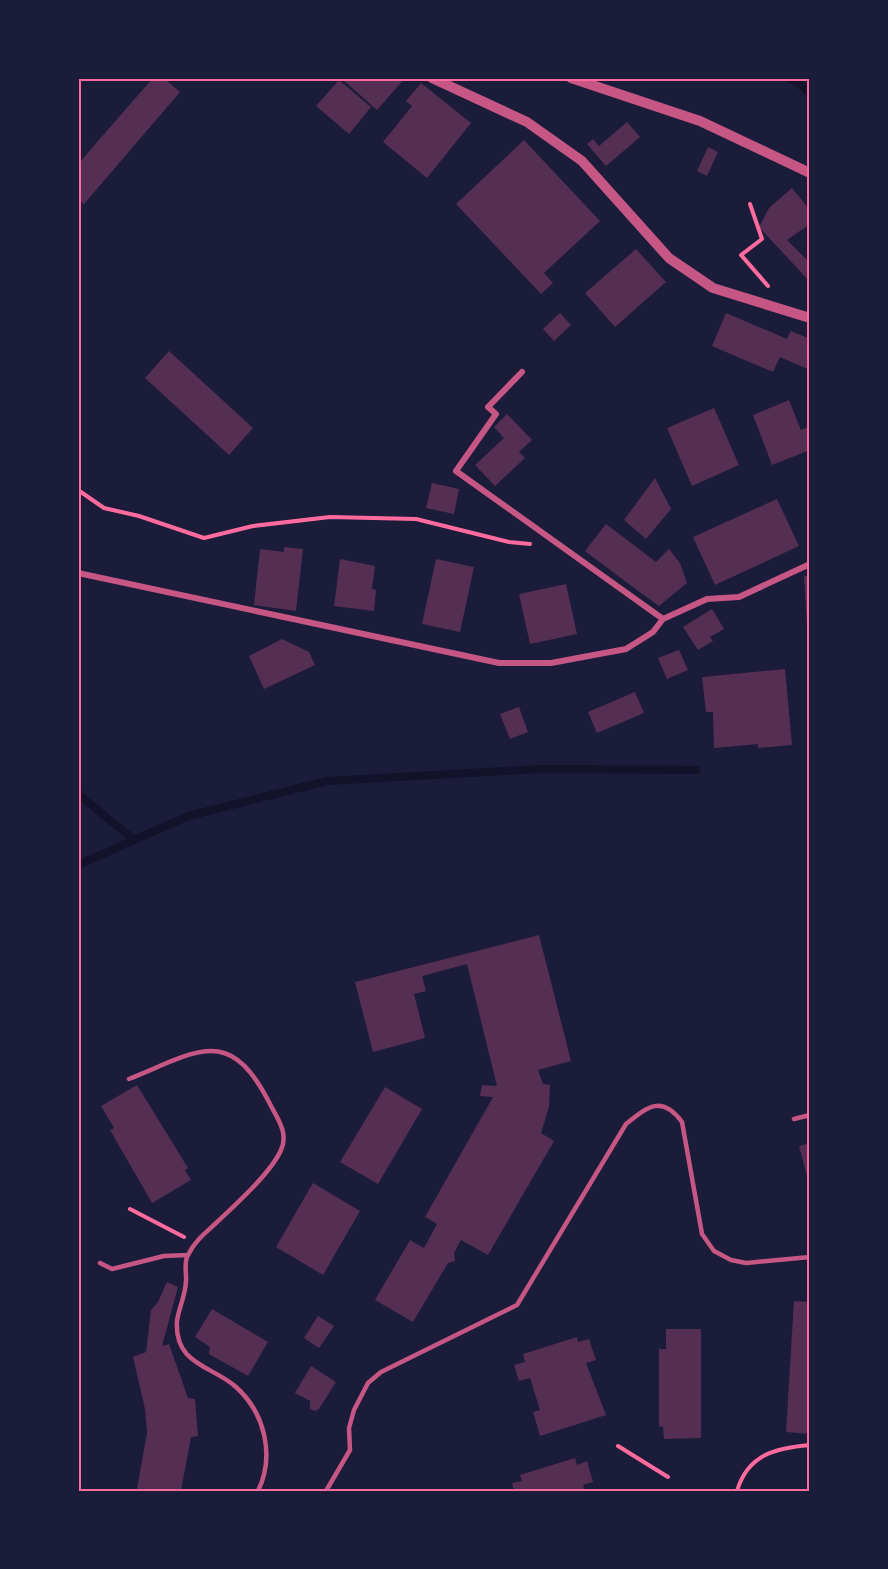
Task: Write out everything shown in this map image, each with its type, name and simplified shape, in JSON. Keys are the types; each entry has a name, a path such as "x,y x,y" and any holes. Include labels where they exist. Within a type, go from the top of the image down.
{"street":[{"path":"432,78 527,122 582,161 669,258 713,288 810,318"},
{"path":"571,78 700,122 810,173"},
{"path":"522,372 488,407 496,414 456,471 663,619"},
{"path":"78,573 499,663 551,663 626,649 653,632 663,619 707,599 739,597 810,564"}],"lane":[{"path":"129,1078 204,1049 222,1050 242,1062 263,1091 285,1133 281,1150 270,1165 244,1196 195,1243 187,1255 185,1293 177,1321 179,1341 194,1364 235,1386 261,1421 266,1444 266,1464 258,1491"},
{"path":"326,1491 350,1450 349,1428 368,1383 381,1372 516,1305 626,1124 645,1108 659,1105 673,1109 682,1122 702,1234 714,1251 730,1260 746,1263 810,1257"},
{"path":"794,1119 810,1115"},
{"path":"100,1263 112,1269 164,1256 187,1255"}],"path":[{"path":"750,204 762,239 741,255 771,290"},
{"path":"78,490 104,508 139,516 204,538 253,526 330,517 352,517 416,519 509,542 532,545"},
{"path":"130,1209 195,1243"},
{"path":"737,1491 749,1468 760,1457 778,1448 810,1445"},
{"path":"618,1446 668,1477"}],"shaded area":[{"path":"781,78 810,78 810,98 794,85"}],"building":[{"path":"153,78 164,78 180,92 84,204 78,199 80,178 78,164"},
{"path":"341,78 405,78 377,110"},
{"path":"339,80 371,107 349,134 316,106"},
{"path":"421,83 471,123 427,178 383,142 412,106 406,101"},
{"path":"627,122 640,137 606,166 587,144 593,139 599,146"},
{"path":"524,140 600,221 544,273 553,283 541,294 456,204"},
{"path":"708,147 718,152 707,176 697,171"},
{"path":"792,188 810,210 810,224 787,240 810,263 810,282 759,227 769,208"},
{"path":"636,249 666,282 615,327 585,293"},
{"path":"560,313 571,325 554,341 543,329"},
{"path":"726,313 787,339 791,331 810,339 810,370 780,357 773,372 712,346"},
{"path":"169,351 253,428 229,455 145,378"},
{"path":"789,400 801,430 810,426 810,450 772,465 753,415"},
{"path":"714,408 739,465 692,486 667,428"},
{"path":"507,414 532,440 519,452 525,458 495,486 475,465 504,438 494,427"},
{"path":"655,478 671,509 646,539 624,520"},
{"path":"432,483 459,489 454,514 426,508"},
{"path":"777,499 799,546 715,585 693,537"},
{"path":"606,524 656,562 669,549 680,563 687,583 659,606 626,582 585,551"},
{"path":"284,547 303,549 296,611 254,605 260,549 284,552"},
{"path":"340,559 375,566 372,589 376,590 374,611 334,606"},
{"path":"436,559 474,567 460,632 422,624"},
{"path":"804,576 810,576 810,625 807,625"},
{"path":"566,584 577,634 530,644 519,594"},
{"path":"712,609 724,629 710,637 713,641 698,650 683,627"},
{"path":"282,639 309,652 315,665 264,689 249,656"},
{"path":"679,650 688,670 667,679 658,658"},
{"path":"785,669 792,745 758,748 758,744 714,748 713,712 706,712 702,677"},
{"path":"635,692 644,713 597,733 588,712"},
{"path":"519,707 528,732 510,739 500,714"},
{"path":"539,935 571,1061 538,1070 543,1084 550,1085 549,1107 541,1133 554,1141 488,1255 461,1240 454,1253 455,1261 448,1263 413,1322 375,1300 410,1240 424,1248 437,1224 425,1217 493,1097 480,1096 482,1085 497,1086 467,964 422,976 426,991 414,994 425,1038 373,1052 355,982"},
{"path":"137,1085 188,1168 185,1170 191,1180 152,1203 110,1130 114,1128 101,1106"},
{"path":"385,1087 422,1109 378,1184 340,1162"},
{"path":"810,1143 810,1183 809,1183 799,1146"},
{"path":"313,1183 360,1211 323,1275 276,1247"},
{"path":"167,1282 178,1287 162,1346 169,1344 188,1398 195,1399 198,1436 191,1437 181,1491 146,1491 137,1489 147,1433 145,1409 133,1357 146,1352 151,1310 158,1302"},
{"path":"794,1301 810,1302 810,1434 786,1432"},
{"path":"212,1309 268,1342 248,1376 209,1354 210,1347 195,1337"},
{"path":"318,1316 334,1326 319,1348 304,1338"},
{"path":"666,1329 701,1329 701,1438 664,1439 663,1426 659,1427 659,1349 666,1349"},
{"path":"577,1337 578,1342 589,1339 596,1360 586,1363 606,1415 540,1436 533,1412 540,1410 530,1378 519,1381 514,1365 525,1362 523,1354"},
{"path":"311,1366 336,1382 319,1409 315,1411 310,1409 310,1401 295,1393"},
{"path":"575,1458 577,1465 587,1461 593,1482 583,1485 585,1491 514,1491 512,1483 522,1481 520,1475"}],"waterway":[{"path":"78,865 188,816 327,781 541,769 696,770"},
{"path":"78,794 133,839"}]}
